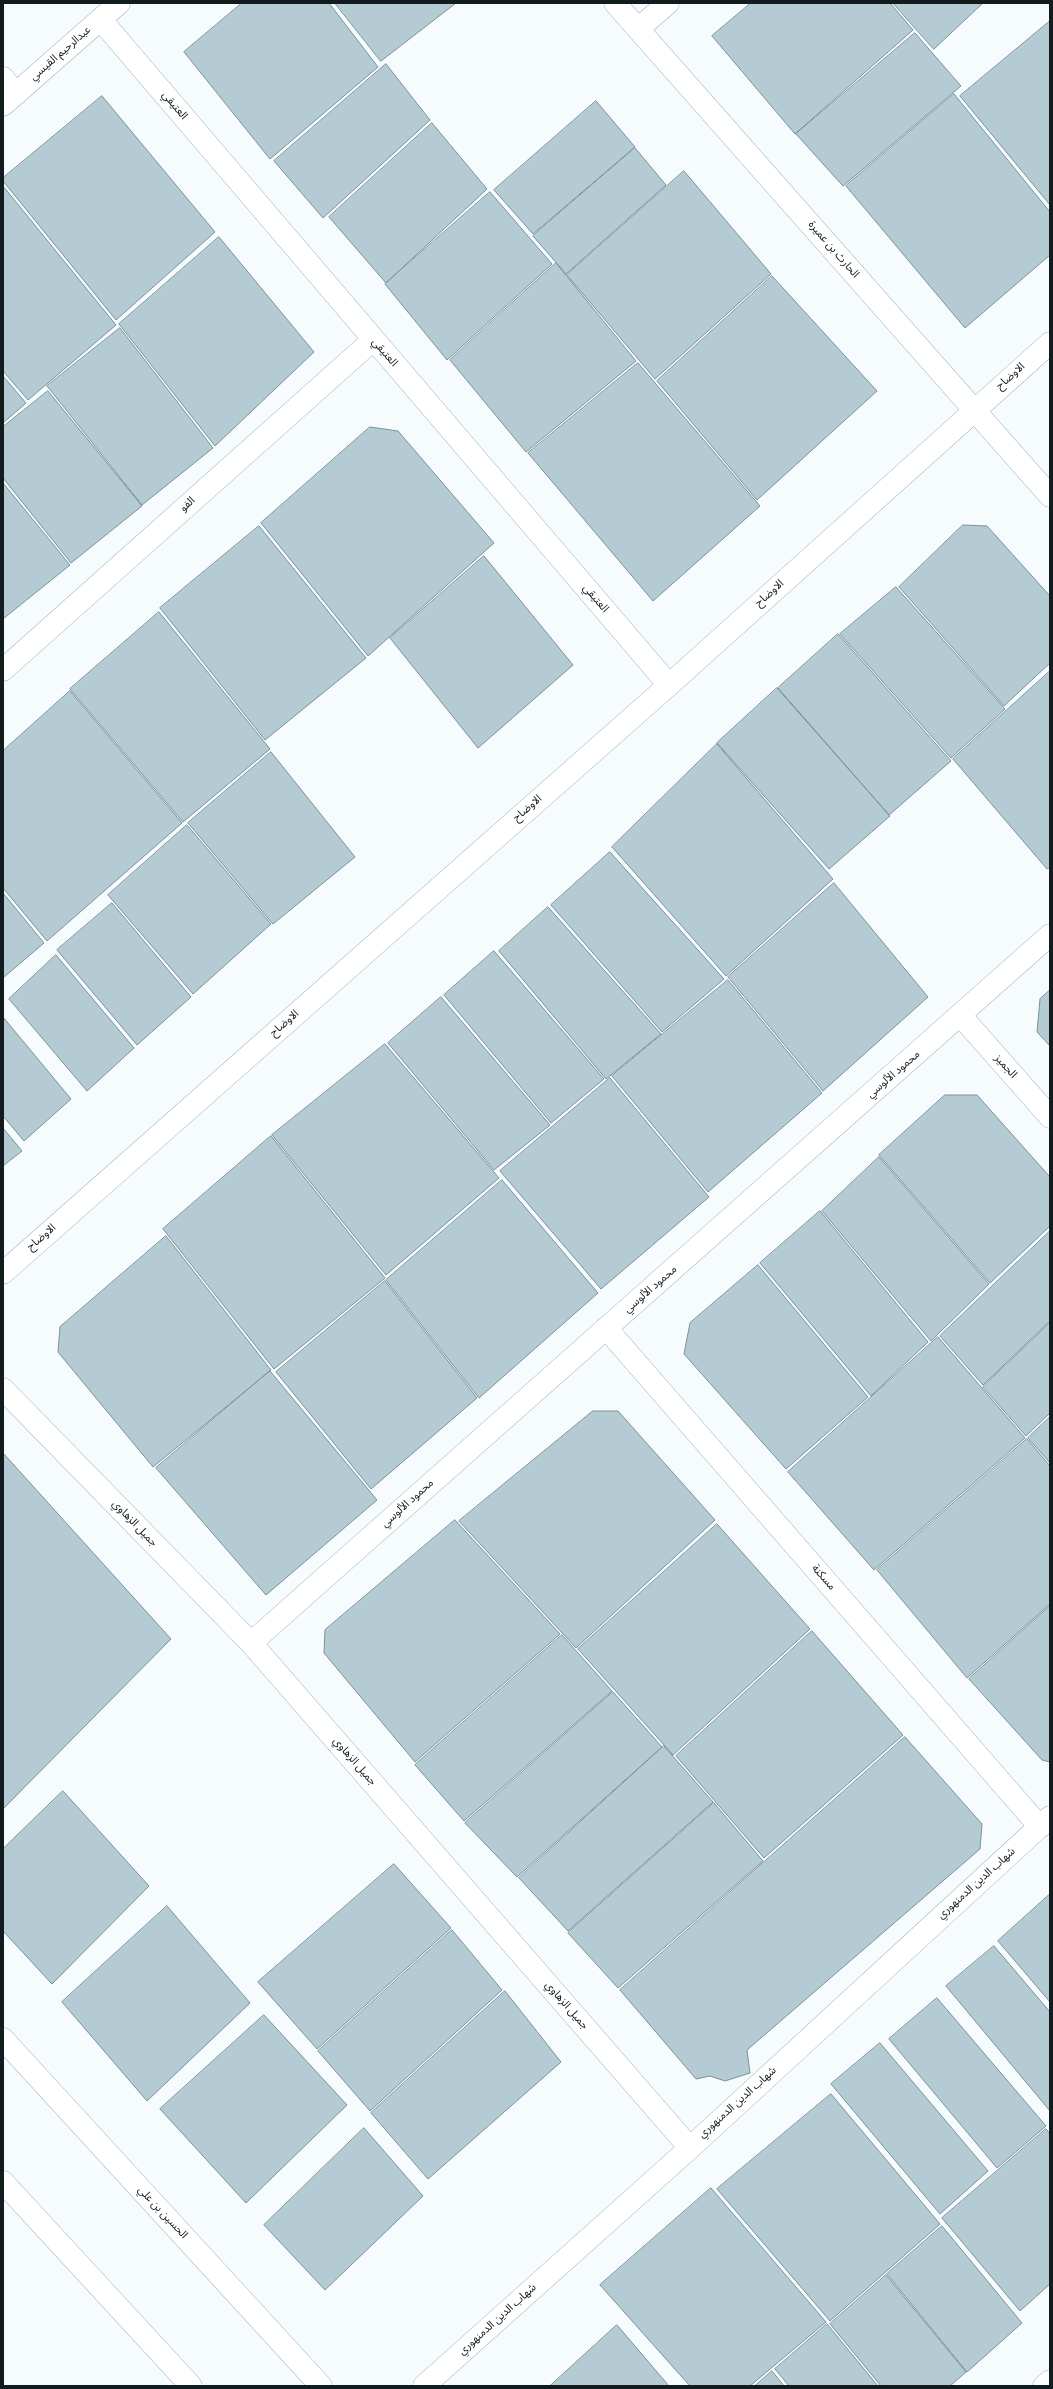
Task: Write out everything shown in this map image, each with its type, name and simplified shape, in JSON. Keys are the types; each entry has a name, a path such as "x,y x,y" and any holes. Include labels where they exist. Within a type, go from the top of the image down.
{"street":[{"name":"عبدالرحيم القيسي","path":"7,92 101,20 119,3"},
{"name":"الحارث بن عميرة","path":"615,3 1050,496"},
{"path":"638,29 668,3"},
{"name":"العتيقي","path":"101,20 669,685"},
{"name":"الفو","path":"3,670 373,340"},
{"name":"الاوضاح","path":"3,1273 669,685 1050,342"},
{"name":"محمود الألوسي","path":"251,1643 961,1016 1050,935"},
{"name":"الجميز","path":"961,1016 1050,1117"},
{"name":"مسكنة","path":"606,1328 1045,1822"},
{"name":"جميل الزهاوي","path":"3,1389 251,1643 690,2148"},
{"name":"شهاب الدين الدمنهوري","path":"424,2386 690,2148 1045,1822"},
{"name":"الحسين بن علي","path":"3,2039 321,2386"},
{"path":"3,2182 191,2386"},
{"path":"1044,2386 1050,2381"}],"building":[{"path":"242,3 329,3 378,67 270,159 184,52"},
{"path":"335,3 456,3 381,61"},
{"path":"751,3 890,3 913,30 795,134 712,36"},
{"path":"893,3 983,3 934,49"},
{"path":"1050,21 1050,205 960,96"},
{"path":"915,33 961,86 843,186 796,134"},
{"path":"386,64 430,120 323,218 274,161"},
{"path":"954,94 1050,212 1050,255 965,328 846,186"},
{"path":"102,96 215,232 116,320 3,181 3,178"},
{"path":"596,101 635,147 533,234 494,190"},
{"path":"432,123 487,189 386,283 329,217"},
{"path":"635,148 666,185 566,274 533,236"},
{"path":"684,171 771,274 655,379 567,275"},
{"path":"3,186 116,325 28,400 3,371"},
{"path":"490,192 552,264 447,360 385,284"},
{"path":"219,237 314,352 215,446 119,324"},
{"path":"556,263 636,361 526,452 450,360"},
{"path":"772,276 877,391 757,500 657,381"},
{"path":"120,328 213,448 142,505 47,386"},
{"path":"638,363 760,506 653,601 528,453"},
{"path":"3,376 26,403 3,423"},
{"path":"48,391 142,506 71,563 3,478 3,427"},
{"path":"370,427 398,431 494,543 368,656 261,523"},
{"path":"3,483 70,565 3,619"},
{"path":"963,525 987,526 1050,596 1050,663 1004,706 899,587"},
{"path":"259,526 366,658 265,740 160,608"},
{"path":"484,556 573,665 478,748 390,638"},
{"path":"896,587 1005,709 951,758 840,634"},
{"path":"159,612 270,749 183,822 70,689"},
{"path":"838,634 951,761 889,815 778,688"},
{"path":"1050,671 1050,867 1047,869 953,759"},
{"path":"777,688 890,816 829,869 717,743"},
{"path":"70,691 182,823 47,941 3,888 3,751"},
{"path":"717,744 833,879 726,976 612,847"},
{"path":"271,752 355,857 273,924 188,823"},
{"path":"187,825 271,924 193,994 108,895"},
{"path":"610,852 724,979 662,1032 551,905"},
{"path":"834,883 928,997 823,1091 728,977"},
{"path":"3,893 44,943 3,978"},
{"path":"112,903 191,997 137,1045 57,950"},
{"path":"548,907 661,1034 606,1079 499,951"},
{"path":"494,951 604,1079 551,1123 444,995"},
{"path":"56,955 134,1048 87,1091 9,999"},
{"path":"728,980 822,1093 708,1192 612,1076"},
{"path":"1050,990 1050,1046 1037,1032 1040,999"},
{"path":"441,997 550,1125 494,1170 388,1043"},
{"path":"3,1017 71,1099 24,1141 3,1116"},
{"path":"385,1044 499,1178 386,1275 272,1135"},
{"path":"610,1078 709,1197 601,1289 500,1171"},
{"path":"945,1095 977,1095 1050,1177 1050,1226 990,1283 879,1155"},
{"path":"3,1128 22,1151 3,1166"},
{"path":"271,1136 385,1278 274,1369 163,1229"},
{"path":"879,1157 989,1284 931,1341 822,1211"},
{"path":"502,1180 598,1293 479,1398 386,1280"},
{"path":"820,1211 928,1342 871,1396 760,1263"},
{"path":"1050,1231 1050,1321 983,1385 940,1336"},
{"path":"166,1236 271,1370 153,1467 58,1352 60,1327"},
{"path":"758,1265 868,1397 786,1469 684,1354 690,1323"},
{"path":"385,1281 477,1398 371,1489 276,1372"},
{"path":"1050,1323 1050,1413 1026,1436 983,1387"},
{"path":"938,1337 1025,1438 874,1570 788,1472"},
{"path":"270,1371 377,1500 266,1595 156,1468"},
{"path":"593,1411 618,1411 715,1520 576,1648 459,1521"},
{"path":"1050,1417 1050,1463 1028,1438"},
{"path":"1027,1439 1050,1466 1050,1604 967,1678 877,1570"},
{"path":"3,1453 171,1639 3,1809"},
{"path":"455,1520 560,1634 415,1762 324,1653 325,1630"},
{"path":"717,1524 810,1629 673,1755 578,1649"},
{"path":"1050,1606 1050,1762 1042,1760 969,1679"},
{"path":"812,1631 903,1735 764,1858 676,1756"},
{"path":"562,1635 612,1691 464,1821 415,1765"},
{"path":"613,1692 662,1747 517,1877 465,1823"},
{"path":"905,1737 982,1824 980,1849 747,2050 750,2073 725,2081 710,2076 696,2079 620,1990"},
{"path":"664,1746 713,1802 568,1931 519,1878"},
{"path":"63,1791 149,1886 52,1984 3,1931 3,1849"},
{"path":"714,1803 763,1861 618,1988 568,1933"},
{"path":"394,1864 451,1928 317,2049 258,1982"},
{"path":"1050,1894 1050,2002 998,1941"},
{"path":"167,1906 250,2003 147,2101 62,2002"},
{"path":"452,1930 502,1990 370,2111 318,2051"},
{"path":"994,1946 1050,2012 1050,2111 946,1986"},
{"path":"505,1991 561,2062 428,2179 371,2113"},
{"path":"937,1998 1046,2126 997,2168 889,2039"},
{"path":"264,2015 347,2105 246,2203 160,2109"},
{"path":"880,2043 988,2171 940,2214 831,2084"},
{"path":"831,2094 940,2224 830,2321 717,2189"},
{"path":"364,2128 423,2196 325,2290 264,2225"},
{"path":"1046,2129 1050,2134 1050,2284 1020,2311 942,2218"},
{"path":"711,2188 826,2322 750,2386 690,2386 600,2285"},
{"path":"942,2226 1022,2323 967,2372 887,2274"},
{"path":"886,2275 966,2372 950,2386 881,2386 830,2324"},
{"path":"827,2324 878,2386 789,2386 775,2369"},
{"path":"617,2325 669,2386 550,2386"},
{"path":"772,2371 784,2386 755,2386"}]}
